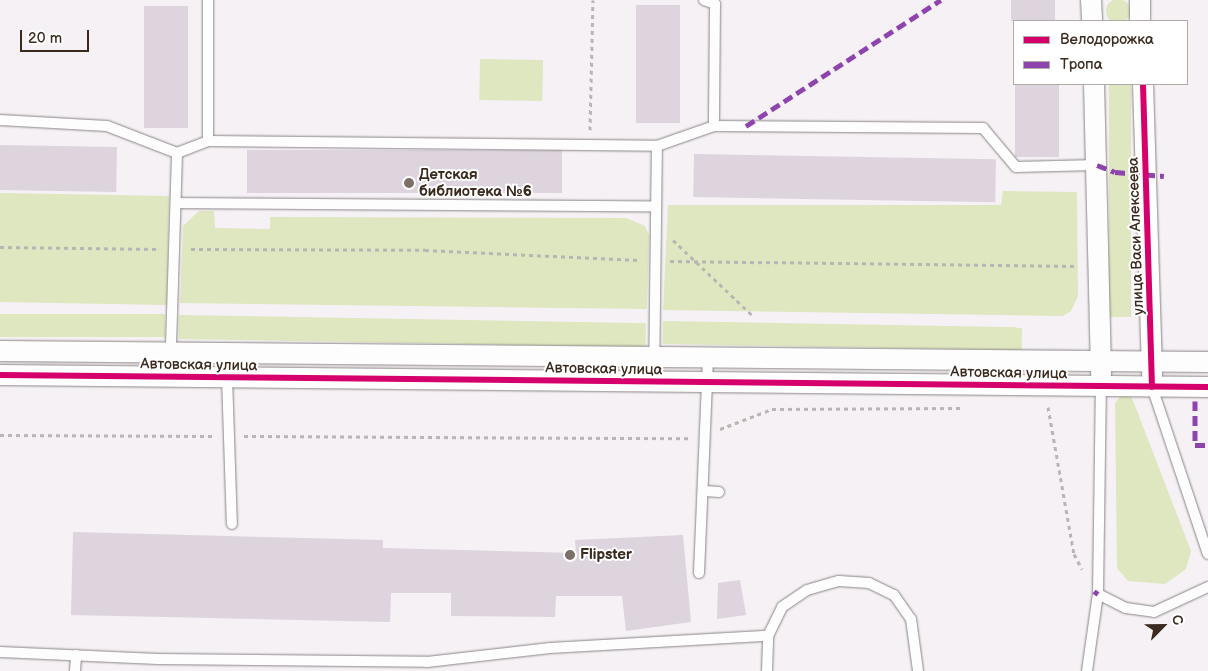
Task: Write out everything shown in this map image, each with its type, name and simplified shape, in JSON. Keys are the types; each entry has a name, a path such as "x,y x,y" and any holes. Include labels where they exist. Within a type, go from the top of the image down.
{"street":[{"path":"1091,0 1092,20"},
{"path":"1140,0 1140,20"},
{"path":"1094,85 1101,386"},
{"name":"улица Васи Алексеева","path":"1143,85 1152,387"},
{"name":"Автовская улица","path":"0,351 1208,362"},
{"name":"Автовская улица","path":"0,375 654,383 1208,387"}],"lane":[{"path":"208,0 208,141"},
{"path":"704,0 715,4 714,126"},
{"path":"0,120 106,126 177,153 208,141 657,146 714,126 983,128 1016,167 1097,165"},
{"path":"654,383 657,146"},
{"path":"170,377 177,153"},
{"path":"176,203 656,206"},
{"path":"699,573 705,491 708,358"},
{"path":"227,377 232,524"},
{"path":"1087,671 1098,594 1101,386"},
{"path":"1152,387 1208,554"},
{"path":"705,491 719,492"},
{"path":"767,671 768,636 782,607 807,590 839,581 869,583 894,595 911,619 918,671"},
{"path":"1098,594 1126,608 1154,612 1208,587"},
{"path":"0,652 76,656 427,666 550,648 768,636"},
{"path":"75,671 76,656"}],"path":[{"path":"590,146 593,0"},
{"path":"656,225 753,316"},
{"path":"0,247 426,250 695,261 1083,266"},
{"path":"1045,404 1050,409 1061,466 1074,554 1086,576"},
{"path":"0,435 684,438 706,435 772,410 971,408"}],"green space":[{"path":"1118,-1 1123,0 1129,6 1130,11 1127,20 1109,20 1106,11 1109,2"},
{"path":"480,59 543,60 542,101 479,100"},
{"path":"1109,85 1131,85 1131,317 1109,317"},
{"path":"1003,191 1077,192 1078,296 1071,311 1063,316 663,310 668,205 1001,205"},
{"path":"0,193 169,196 167,305 0,302"},
{"path":"199,211 214,211 215,228 270,229 270,217 626,218 645,226 649,235 647,309 180,303 183,226"},
{"path":"0,314 165,314 165,337 0,337"},
{"path":"179,315 646,323 646,347 179,339"},
{"path":"663,321 1022,327 1022,350 663,344"},
{"path":"1122,394 1132,398 1191,551 1186,569 1165,584 1128,581 1117,568 1115,403"}],"building":[{"path":"1011,0 1055,0 1055,20 1011,21"},
{"path":"636,5 680,5 680,123 636,123"},
{"path":"144,6 188,6 188,128 144,128"},
{"path":"1015,85 1059,85 1059,157 1015,157"},
{"path":"0,145 117,147 116,192 0,190"},
{"path":"247,150 562,150 562,193 247,193"},
{"path":"694,154 996,159 995,202 693,197"},
{"path":"73,532 383,540 383,548 576,553 575,540 683,535 691,622 626,631 622,596 556,596 555,617 451,616 451,593 391,593 390,622 71,615"},
{"path":"740,580 746,615 717,619 718,583"}],"marked path":[{"path":"746,126 941,0"},
{"path":"1097,165 1115,172 1164,176"},
{"path":"1195,401 1195,445 1208,445"},
{"path":"1094,591 1098,594"}],"cycle path":[{"path":"1143,85 1152,387"},
{"path":"0,375 1208,387"}],"place":[{"name":"Детская библиотека №6","path":"409,183"},
{"name":"Flipster","path":"570,555"}]}
